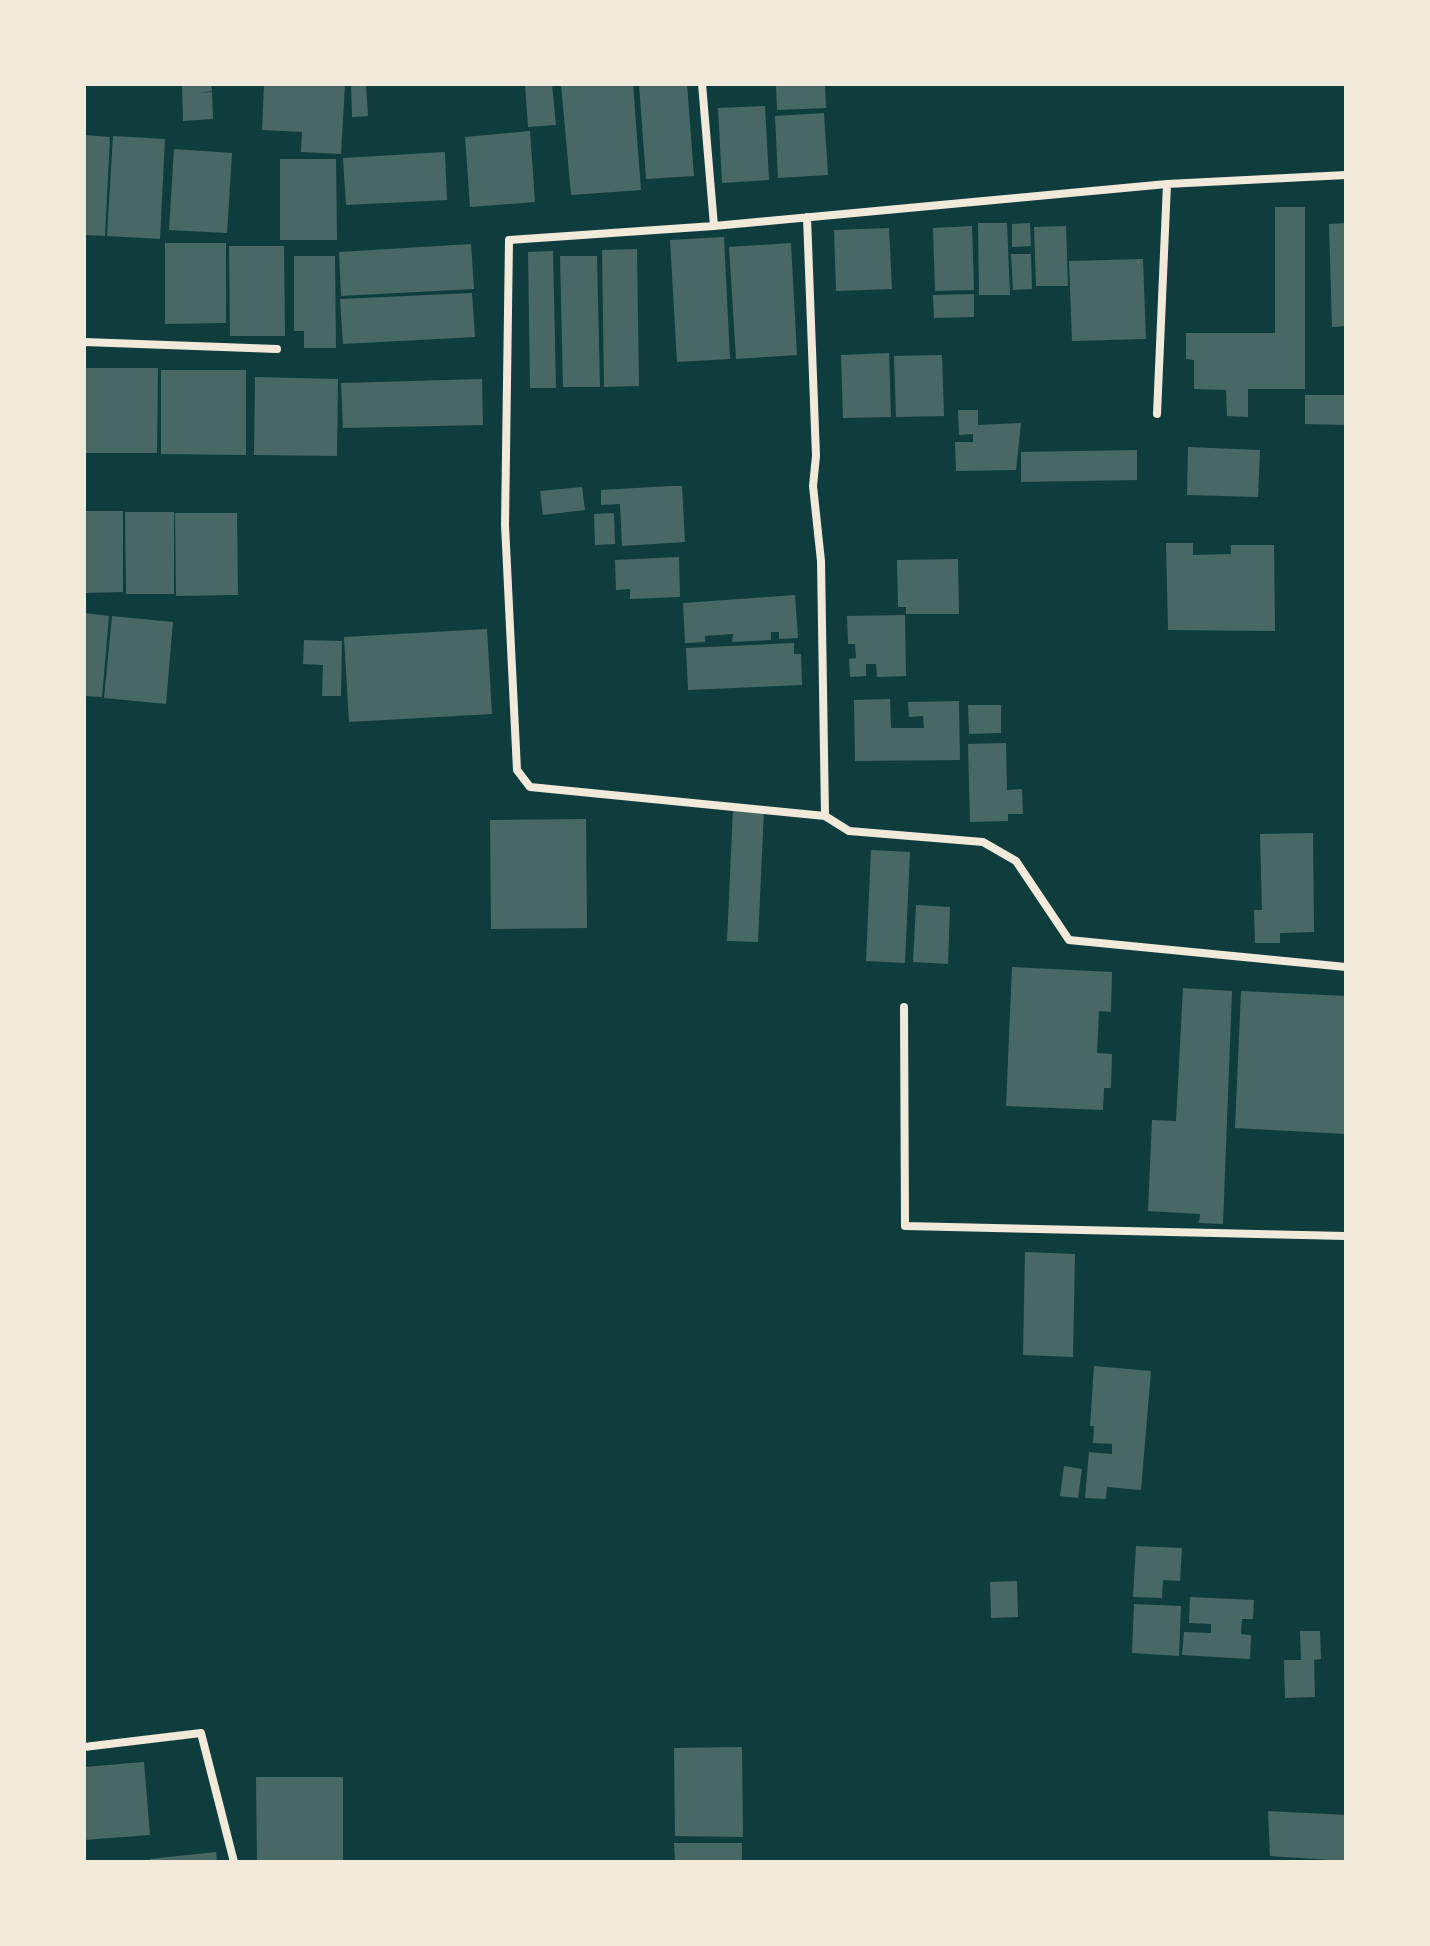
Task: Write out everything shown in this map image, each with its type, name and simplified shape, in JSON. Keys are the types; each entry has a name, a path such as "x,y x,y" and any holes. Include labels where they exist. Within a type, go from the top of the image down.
{"street":[{"path":"702,84 714,226"},
{"path":"1346,175 1167,184 714,226 509,240 505,525 517,770 530,787 825,816 849,831 983,842 1016,861 1069,940 1346,967"},
{"path":"1157,414 1167,184"},
{"path":"807,217 816,456 813,486 821,561 825,816"},
{"path":"84,342 277,349"},
{"path":"904,1007 905,1226 1346,1236"},
{"path":"84,1747 201,1733 234,1862"}],"building":[{"path":"182,84 211,84 212,91 200,93 212,92 213,119 183,121"},
{"path":"264,84 345,84 341,154 301,152 302,132 262,130"},
{"path":"351,84 366,84 368,116 352,117"},
{"path":"525,84 552,84 556,125 528,127"},
{"path":"561,84 633,84 641,190 571,195"},
{"path":"639,84 687,84 694,176 646,179"},
{"path":"776,84 825,84 826,108 777,110"},
{"path":"765,106 769,180 722,183 718,108"},
{"path":"824,113 828,175 778,178 775,116"},
{"path":"530,131 535,202 470,207 465,137"},
{"path":"84,135 110,137 105,236 84,235"},
{"path":"113,136 165,139 160,239 107,236"},
{"path":"174,149 232,153 227,233 169,230"},
{"path":"445,152 447,200 346,205 343,158"},
{"path":"280,159 336,159 337,240 280,240"},
{"path":"1275,207 1305,207 1305,389 1248,389 1248,417 1227,416 1226,390 1194,389 1194,360 1186,359 1186,333 1275,333"},
{"path":"978,223 1007,223 1010,295 979,295"},
{"path":"1030,223 1031,246 1012,247 1012,224"},
{"path":"1346,223 1346,326 1332,327 1329,224"},
{"path":"972,226 974,290 935,291 933,228"},
{"path":"1066,226 1068,286 1036,286 1034,227"},
{"path":"889,228 892,289 836,291 834,230"},
{"path":"724,237 730,359 677,362 670,240"},
{"path":"165,243 226,243 226,323 165,324"},
{"path":"791,243 797,355 736,359 729,247"},
{"path":"471,244 474,289 341,296 339,252"},
{"path":"229,246 284,246 285,336 230,336"},
{"path":"637,249 639,386 604,387 602,250"},
{"path":"553,251 556,388 530,388 528,252"},
{"path":"1011,254 1031,254 1032,289 1013,290"},
{"path":"294,256 335,256 336,348 304,348 304,331 294,331"},
{"path":"560,256 597,256 600,387 563,387"},
{"path":"1143,259 1146,339 1072,341 1069,261"},
{"path":"472,293 475,337 343,344 340,299"},
{"path":"974,294 974,317 934,318 933,295"},
{"path":"889,353 891,417 843,418 841,355"},
{"path":"942,355 944,416 896,417 894,356"},
{"path":"84,368 158,368 157,453 84,453"},
{"path":"161,370 246,370 246,455 161,454"},
{"path":"255,377 338,379 337,456 254,455"},
{"path":"482,379 483,425 343,428 341,383"},
{"path":"1305,395 1346,395 1346,425 1305,424"},
{"path":"958,410 978,410 978,425 1021,423 1016,470 956,471 955,442 973,442 973,434 959,435"},
{"path":"1188,447 1260,450 1258,497 1187,495"},
{"path":"1137,450 1137,480 1021,482 1021,452"},
{"path":"682,486 685,542 622,546 620,504 601,505 601,490"},
{"path":"582,487 585,510 543,515 540,491"},
{"path":"84,511 123,511 123,592 84,593"},
{"path":"125,512 174,512 174,594 126,594"},
{"path":"175,513 237,513 238,595 176,596"},
{"path":"614,513 615,544 595,545 594,514"},
{"path":"1166,543 1193,543 1193,555 1231,554 1231,545 1274,545 1275,631 1168,630"},
{"path":"679,557 680,597 630,599 630,589 616,590 615,560"},
{"path":"958,559 959,614 906,614 906,607 898,607 897,560"},
{"path":"795,595 798,638 779,639 779,632 771,632 771,640 732,642 733,634 705,636 705,642 685,643 683,603"},
{"path":"84,613 109,616 102,697 84,696"},
{"path":"905,615 906,676 877,677 876,664 866,664 866,676 850,677 849,659 856,658 855,644 848,644 847,616"},
{"path":"112,616 173,622 166,704 104,698"},
{"path":"487,629 492,714 349,722 344,637"},
{"path":"304,640 342,641 341,696 322,696 323,665 303,664"},
{"path":"794,643 794,654 801,654 802,685 688,690 686,648"},
{"path":"890,699 891,728 924,728 923,716 909,717 908,702 959,701 960,760 855,761 854,700"},
{"path":"968,705 1001,705 1001,733 969,734"},
{"path":"1006,743 1007,790 1022,789 1023,814 1008,814 1008,821 970,822 968,744"},
{"path":"733,809 764,810 758,942 727,941"},
{"path":"586,819 587,928 491,929 490,820"},
{"path":"1313,833 1314,932 1280,933 1280,943 1255,943 1254,910 1262,910 1260,834"},
{"path":"871,850 910,852 905,963 866,961"},
{"path":"916,905 950,907 948,964 913,962"},
{"path":"1012,967 1112,972 1111,1012 1099,1011 1097,1053 1112,1054 1111,1088 1104,1088 1103,1110 1006,1106"},
{"path":"1183,988 1232,991 1223,1224 1199,1223 1200,1214 1148,1211 1152,1120 1176,1121"},
{"path":"1241,991 1346,996 1346,1134 1235,1128"},
{"path":"1025,1252 1075,1254 1073,1357 1023,1355"},
{"path":"1094,1366 1151,1371 1141,1490 1107,1487 1106,1499 1085,1498 1089,1452 1112,1454 1112,1444 1093,1443 1094,1426 1090,1426"},
{"path":"1064,1466 1082,1469 1078,1498 1060,1496"},
{"path":"1136,1546 1182,1548 1180,1581 1163,1580 1162,1598 1133,1597"},
{"path":"1017,1581 1018,1617 991,1618 990,1582"},
{"path":"1190,1597 1254,1600 1253,1619 1242,1619 1241,1634 1251,1635 1250,1659 1182,1655 1184,1632 1211,1633 1211,1624 1189,1623"},
{"path":"1134,1604 1181,1606 1179,1656 1132,1653"},
{"path":"1300,1631 1320,1631 1321,1659 1314,1660 1315,1697 1285,1698 1284,1660 1301,1660"},
{"path":"742,1747 743,1837 675,1836 674,1748"},
{"path":"144,1762 150,1835 84,1840 84,1767"},
{"path":"256,1777 343,1777 343,1862 257,1862"},
{"path":"1268,1811 1346,1815 1346,1861 1270,1856"},
{"path":"674,1843 742,1843 742,1862 675,1862"},
{"path":"216,1852 217,1862 150,1862 150,1859"}]}
